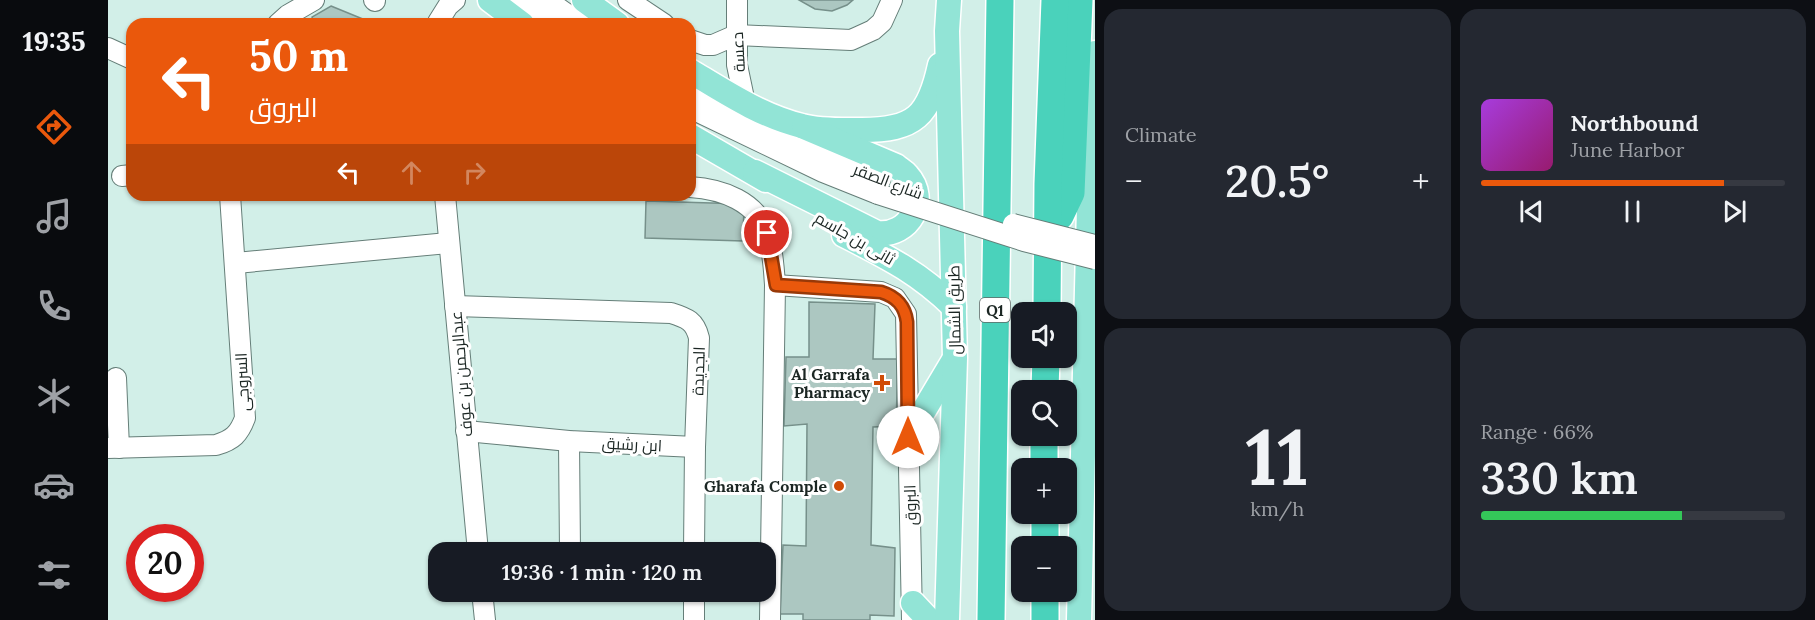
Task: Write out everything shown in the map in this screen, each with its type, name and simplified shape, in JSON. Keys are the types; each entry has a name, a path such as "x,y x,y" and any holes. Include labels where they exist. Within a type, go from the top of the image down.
{"highway":[{"name":"Q1","path":"991,620 1000,0"},
{"path":"1047,302 1048,184 1055,0"},
{"path":"1048,227 1060,216 1071,193 1079,0"},
{"path":"1045,602 1046,620"}],"main road":[{"path":"490,0 514,18"},
{"path":"584,0 609,18"},
{"name":"طريق الشمال","path":"947,620 955,358 947,31 949,0"},
{"path":"804,127 879,130 909,123 923,110 934,91 947,31"},
{"path":"1079,620 1090,427 1095,53"},
{"path":"696,74 775,118 804,127 896,166 908,175 915,188 916,203 912,217 902,228 889,235 877,233 755,172"},
{"name":"ثانى بن جاسم","path":"696,139 755,172 838,232 905,266 954,307"},
{"path":"908,437 955,358"}],"street":[{"path":"285,18 314,0"},
{"path":"438,18 440,0"},
{"path":"441,18 448,6 455,0"},
{"path":"522,0 548,18"},
{"path":"547,0 572,18"},
{"path":"628,0 646,6 658,18"},
{"name":"دعسة","path":"737,0 737,64 745,103"},
{"path":"696,42 713,45 736,35 851,40 863,37 878,26 889,11 892,0"},
{"path":"108,48 126,56"},
{"name":"شارع الصقر","path":"696,94 879,187 1024,241 1095,259"},
{"name":"شارع الصقر","path":"696,111 823,172 1095,245"},
{"path":"696,188 730,195 746,204 759,217 767,233 776,285 770,620"},
{"name":"السروجى","path":"114,448 216,445 230,441 240,431 245,418 231,201"},
{"name":"عبدالرحمن بن عوف","path":"445,201 477,542"},
{"path":"236,263 448,243"},
{"name":"البروق","path":"776,285 881,292 889,294 899,302 906,314 908,437 918,614"},
{"name":"الجديدة","path":"455,306 670,313 684,317 696,326 699,338 694,542"},
{"path":"114,448 116,378"},
{"name":"ابن رشيق","path":"466,431 569,441 695,447"},
{"path":"569,441 570,542"},
{"path":"483,602 485,620"},
{"path":"694,602 694,620"}],"building":[{"path":"799,0 853,0 832,11 815,9"},
{"path":"331,6 360,18 312,18"},
{"path":"646,201 744,204 743,241 645,238"},
{"name":"Gharafa Comple","path":"809,302 875,304 873,359 898,359 896,426 873,427 871,545 895,548 894,616 870,615 870,620 803,620 803,614 780,614 783,545 806,546 807,424 784,426 786,357 809,357"}],"place":[{"name":"Al Garrafa Pharmacy","path":"882,383"},
{"name":"Gharafa Comple","path":"839,486"}],"route":[{"path":"767,233 772,251 776,285 881,292 889,294 899,302 906,314 907,322 908,437"}]}
